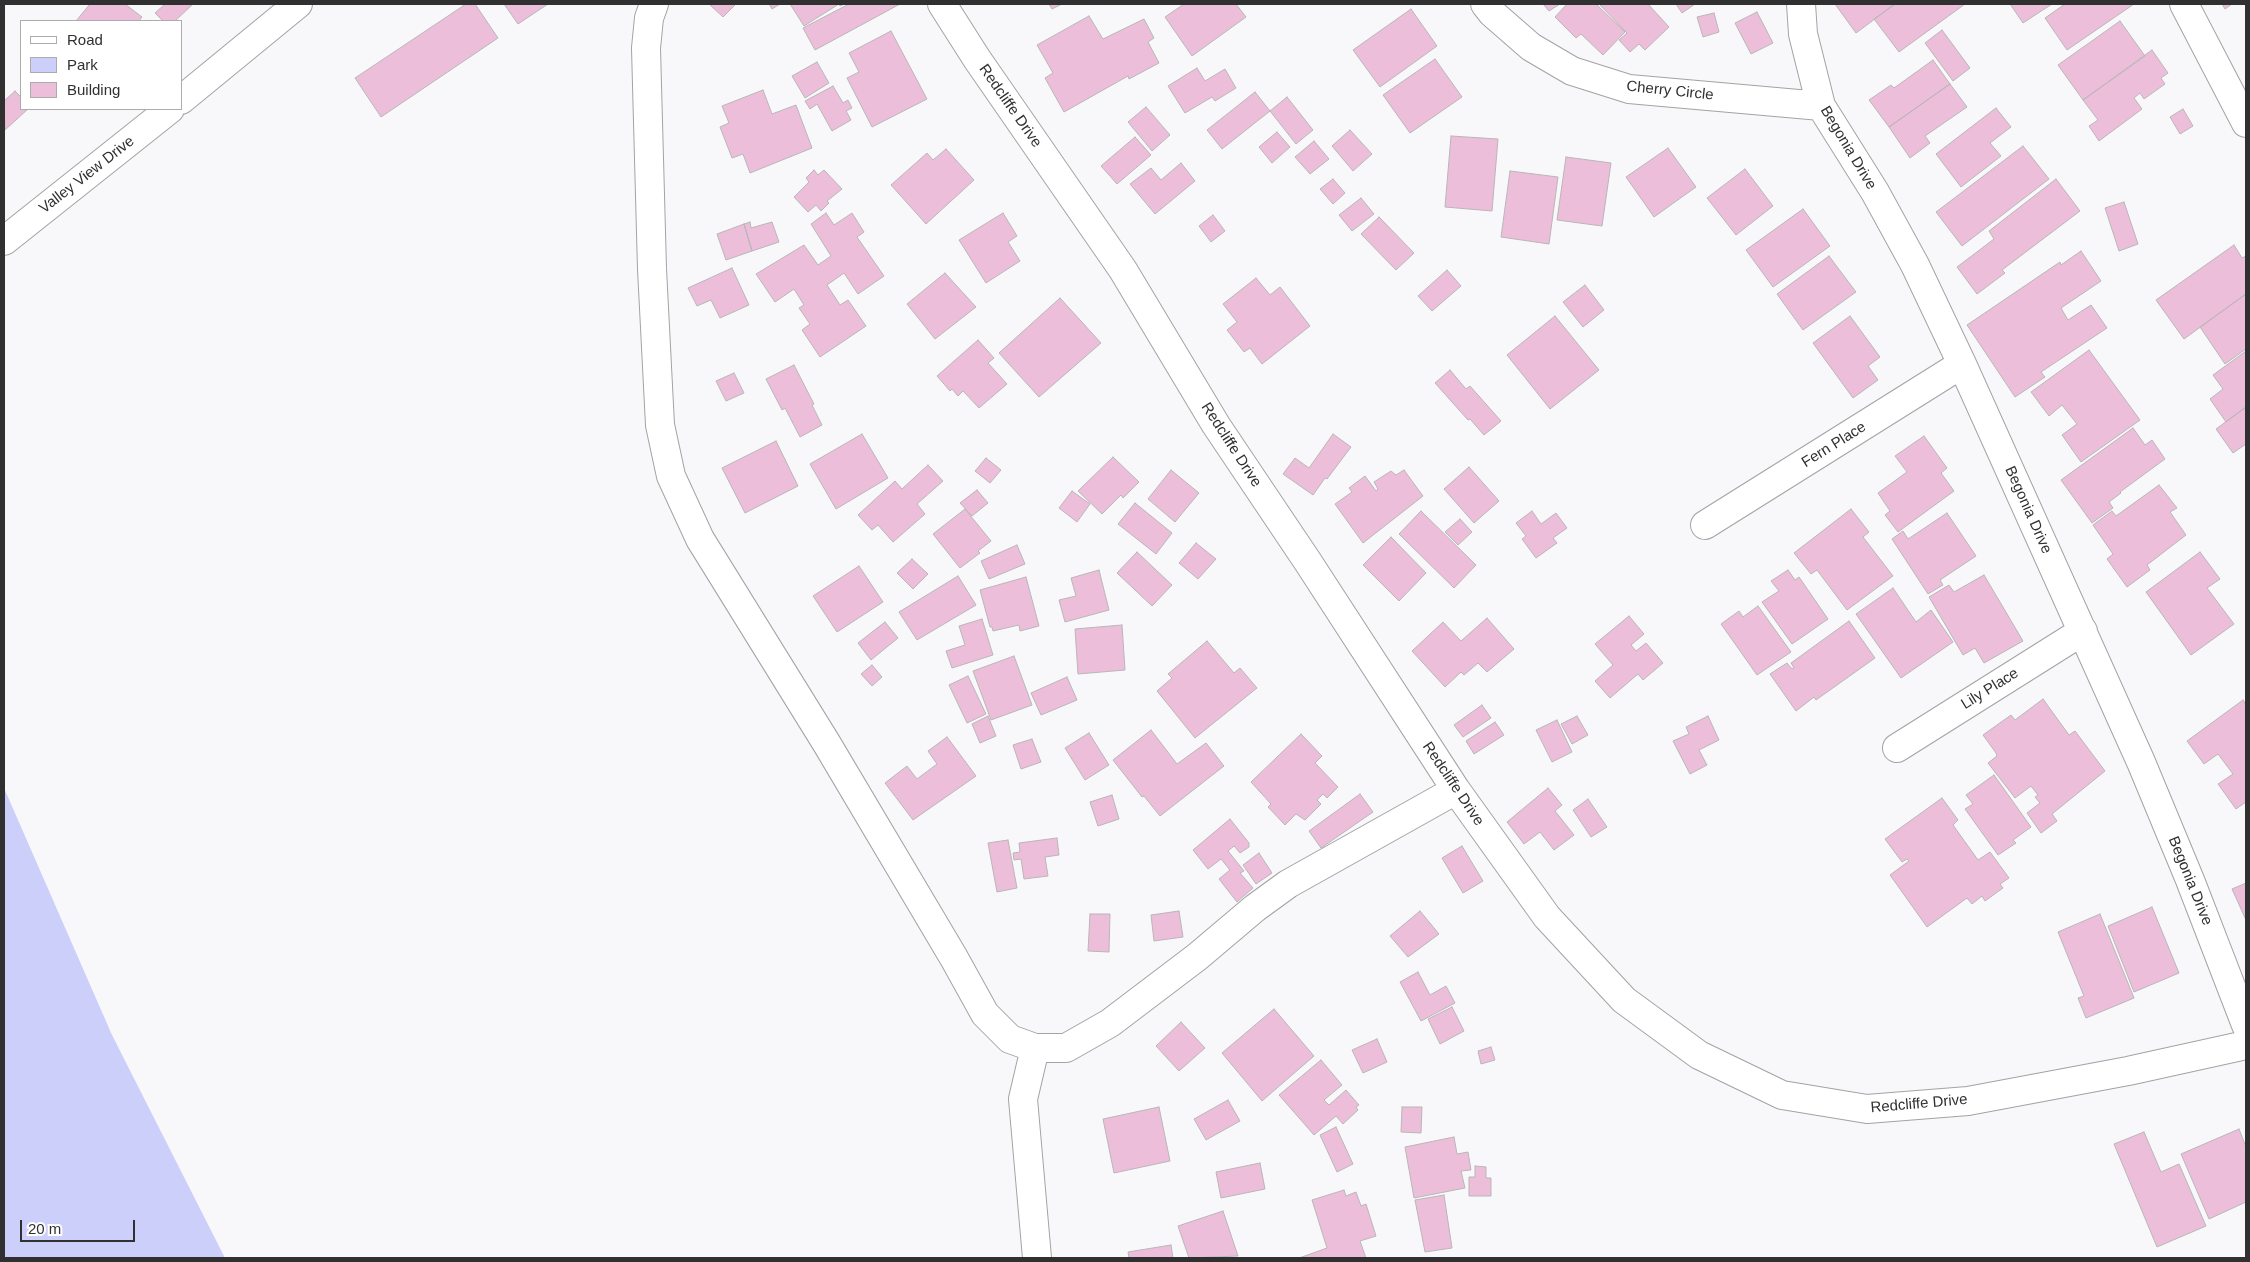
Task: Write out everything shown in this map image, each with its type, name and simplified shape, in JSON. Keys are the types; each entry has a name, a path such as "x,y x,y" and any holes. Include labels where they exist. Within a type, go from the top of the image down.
{"street":[{"path":"182,99 298,4"},
{"path":"654,4 649,18 646,48 652,269 660,425 671,476 700,539 832,753 954,958 985,1014 1010,1039 1035,1048 1066,1048 1110,1023 1197,957 1255,908 1288,884 1456,790"},
{"name":"Redcliffe Drive","path":"942,4 977,59 1123,270 1216,424 1456,790 1547,917 1624,1000 1699,1055 1782,1095 1867,1109 1968,1100 2128,1071 2246,1045"},
{"name":"Cherry Circle","path":"1485,4 1492,13 1531,47 1572,71 1629,89 1821,106"},
{"name":"Begonia Drive","path":"1801,4 1802,34 1821,106 1875,192 1915,265 1962,364 2083,631 2182,862 2246,1025"},
{"path":"2184,4 2246,123"},
{"name":"Valley View Drive","path":"4,241 169,110"},
{"name":"Fern Place","path":"1705,525 1962,364"},
{"name":"Lily Place","path":"1897,748 2083,631"},
{"path":"1035,1048 1023,1099 1038,1258"}],"green space":[{"path":"4,788 112,1035 225,1258 4,1258"}],"building":[{"path":"90,4 125,4 142,17 140,20 77,20"},
{"path":"165,4 193,4 176,20 162,20 155,13"},
{"path":"466,4 475,4 498,38 381,117 355,78"},
{"path":"504,4 548,4 518,24"},
{"path":"709,4 736,4 723,17"},
{"path":"769,4 780,4 772,9"},
{"path":"790,4 839,4 804,26"},
{"path":"849,4 900,4 815,50 803,28"},
{"path":"1049,4 1062,4 1052,9"},
{"path":"1184,4 1236,4 1246,17 1192,56 1165,17"},
{"path":"1543,4 1560,4 1549,11"},
{"path":"1567,4 1596,4 1625,32 1603,55 1581,34 1576,38 1555,17"},
{"path":"1599,4 1648,4 1669,27 1645,50 1639,44 1630,52 1619,40 1627,33"},
{"path":"1676,4 1695,4 1682,13"},
{"path":"1835,4 1895,4 1856,33"},
{"path":"1895,4 1965,4 1899,52 1874,19"},
{"path":"2010,4 2052,4 2023,23"},
{"path":"2065,4 2134,4 2067,50 2045,18"},
{"path":"2222,4 2232,4 2225,9"},
{"path":"1411,9 1437,46 1380,87 1353,50"},
{"path":"1757,12 1773,43 1751,54 1735,23"},
{"path":"1714,13 1719,32 1703,37 1697,17"},
{"path":"1089,16 1103,39 1144,19 1154,38 1148,42 1159,63 1129,79 1128,76 1064,112 1045,78 1053,73 1037,45"},
{"path":"2120,21 2145,56 2083,100 2058,65"},
{"path":"1942,30 1970,68 1953,81 1925,43"},
{"path":"891,31 927,99 872,127 847,78 859,72 849,53"},
{"path":"2152,50 2168,73 2161,78 2165,84 2144,99 2140,93 2134,98 2142,109 2099,141 2089,126 2098,120 2083,100"},
{"path":"1435,59 1462,97 1410,133 1383,95"},
{"path":"1933,60 1950,84 1889,127 1869,100 1891,85 1894,88"},
{"path":"817,62 829,83 805,98 792,76"},
{"path":"1197,68 1205,81 1225,69 1236,88 1215,101 1212,97 1185,113 1168,86"},
{"path":"1950,84 1967,107 1925,136 1930,143 1910,158 1889,127"},
{"path":"833,86 843,103 848,100 852,108 846,111 851,120 832,131 817,104 810,109 805,101"},
{"path":"763,90 772,114 796,105 812,148 750,173 743,154 732,158 720,127 729,123 722,106"},
{"path":"15,91 20,96 20,110 27,110 5,130 4,101"},
{"path":"1255,92 1270,111 1222,149 1207,130"},
{"path":"1287,97 1313,130 1296,144 1270,111"},
{"path":"1146,107 1170,135 1152,151 1128,122"},
{"path":"1996,108 2011,127 1990,143 2001,156 1961,187 1936,154"},
{"path":"2183,109 2193,126 2180,134 2170,117"},
{"path":"1350,130 1372,154 1353,171 1332,146"},
{"path":"1277,132 1290,147 1272,163 1259,147"},
{"path":"1451,136 1498,139 1492,211 1445,207"},
{"path":"1135,137 1151,155 1117,184 1101,166"},
{"path":"1314,141 1329,159 1310,174 1295,157"},
{"path":"2023,146 2049,179 1962,246 1936,212"},
{"path":"1668,148 1696,187 1654,217 1626,177"},
{"path":"946,149 974,180 926,224 891,185 927,153 933,160"},
{"path":"1566,157 1611,163 1602,226 1557,220"},
{"path":"1181,163 1195,181 1155,214 1130,184 1151,168 1161,180"},
{"path":"1745,169 1773,206 1736,235 1707,198"},
{"path":"814,170 818,175 824,170 842,189 827,201 829,203 821,211 816,205 808,212 794,197 809,182 806,178"},
{"path":"1510,171 1558,177 1549,244 1501,237"},
{"path":"1333,179 1345,193 1333,204 1320,189"},
{"path":"2056,179 2080,211 2002,270 2005,273 1977,294 1957,267 1994,239 1989,231"},
{"path":"1361,198 1374,214 1352,231 1339,215"},
{"path":"2124,202 2138,244 2119,251 2105,208"},
{"path":"1803,209 1830,246 1773,287 1746,250"},
{"path":"826,213 834,225 852,213 864,232 857,237 884,276 858,294 844,273 827,285 840,305 848,300 866,326 820,357 802,330 810,324 799,308 804,305 794,289 775,302 756,274 804,245 818,265 831,256 811,224"},
{"path":"1003,213 1017,236 1008,242 1020,261 986,283 959,240"},
{"path":"1213,215 1225,231 1211,242 1199,226"},
{"path":"1379,217 1414,253 1396,270 1361,234"},
{"path":"750,222 751,228 772,222 779,242 752,251 744,224"},
{"path":"744,224 752,251 726,260 717,234"},
{"path":"2234,245 2242,258 2246,256 2246,294 2184,339 2156,300"},
{"path":"2081,251 2101,281 2061,308 2068,320 2091,305 2107,328 2041,372 2045,377 2015,397 1967,325 2060,262 2061,265"},
{"path":"1829,256 1856,292 1803,330 1777,294"},
{"path":"732,268 749,305 720,318 711,300 697,306 688,288"},
{"path":"1447,270 1461,286 1432,311 1418,296"},
{"path":"945,273 976,307 935,339 907,304"},
{"path":"1256,278 1270,295 1280,287 1310,326 1262,364 1250,348 1244,352 1227,330 1237,322 1223,304"},
{"path":"1585,285 1604,310 1583,327 1563,302"},
{"path":"2246,294 2246,349 2225,364 2200,327"},
{"path":"1060,298 1101,343 1039,397 999,353"},
{"path":"1555,316 1599,370 1550,409 1507,355"},
{"path":"1850,316 1880,357 1868,366 1878,380 1853,398 1813,343"},
{"path":"978,340 994,358 988,363 1007,384 979,408 963,391 958,396 952,389 950,391 937,376"},
{"path":"2089,350 2140,420 2081,462 2062,435 2077,424 2062,405 2049,416 2031,392"},
{"path":"2246,351 2246,407 2226,422 2210,399 2223,389 2213,375"},
{"path":"794,365 814,404 812,405 822,425 800,437 785,408 782,410 766,379"},
{"path":"1450,370 1466,389 1470,386 1501,421 1484,435 1435,383"},
{"path":"734,373 744,393 726,401 716,381"},
{"path":"2246,407 2246,444 2233,453 2216,429"},
{"path":"2133,428 2145,445 2152,440 2165,459 2120,492 2109,502 2113,508 2092,523 2061,480"},
{"path":"862,434 888,478 836,509 810,464"},
{"path":"1333,434 1351,447 1313,495 1283,474 1295,458 1309,468"},
{"path":"1924,436 1947,468 1941,473 1954,491 1898,532 1885,515 1890,511 1878,493 1907,472 1895,456"},
{"path":"776,441 798,486 745,513 722,468"},
{"path":"1113,457 1139,482 1123,498 1121,495 1102,514 1078,491"},
{"path":"986,458 1001,470 990,483 975,471"},
{"path":"928,465 943,481 917,504 925,514 893,542 878,525 872,530 858,515 895,481 902,489"},
{"path":"1469,467 1499,501 1474,523 1444,489"},
{"path":"1171,470 1199,493 1175,522 1148,499"},
{"path":"1404,470 1423,496 1363,543 1335,504 1352,492 1349,488 1365,476 1376,491 1378,489 1374,482 1391,471 1396,475"},
{"path":"2159,485 2177,508 2170,512 2186,535 2147,565 2150,570 2127,587 2107,559 2113,554 2093,525 2112,511 2116,516"},
{"path":"977,490 988,503 972,516 960,503"},
{"path":"1072,491 1090,504 1077,522 1059,508"},
{"path":"1135,503 1172,533 1156,554 1118,524"},
{"path":"965,509 991,541 978,551 980,553 960,568 933,534"},
{"path":"1851,509 1869,532 1863,537 1893,576 1847,610 1817,570 1811,574 1794,553"},
{"path":"1421,511 1476,565 1454,588 1399,534"},
{"path":"1532,511 1541,524 1556,513 1567,528 1553,538 1557,543 1536,558 1522,539 1526,536 1516,523"},
{"path":"1947,513 1976,556 1940,580 1943,585 1928,594 1892,539 1903,531 1908,539"},
{"path":"1460,519 1472,532 1458,545 1445,532"},
{"path":"1391,537 1426,573 1399,601 1363,565"},
{"path":"1196,543 1216,559 1198,579 1179,563"},
{"path":"1017,545 1025,564 989,579 981,561"},
{"path":"1137,552 1172,585 1152,606 1117,573"},
{"path":"2200,552 2220,579 2207,588 2234,624 2191,655 2146,592"},
{"path":"912,559 928,574 913,589 897,573"},
{"path":"859,566 883,602 837,632 813,596"},
{"path":"1099,570 1109,610 1065,622 1059,600 1076,596 1071,578"},
{"path":"1788,570 1795,580 1799,577 1828,619 1792,644 1762,602 1779,591 1771,581"},
{"path":"1984,575 2023,641 1984,663 1975,648 1963,655 1929,597 1949,585 1954,592"},
{"path":"958,576 976,605 917,640 899,612"},
{"path":"1026,577 1039,626 1020,631 1019,625 993,631 992,627 990,627 980,590"},
{"path":"1893,588 1916,622 1931,610 1953,642 1901,678 1856,614"},
{"path":"1758,606 1791,652 1757,675 1721,624 1739,611 1743,617"},
{"path":"1629,616 1644,634 1631,645 1636,651 1646,643 1663,663 1643,680 1638,674 1610,698 1595,681 1613,665 1595,644"},
{"path":"1487,618 1514,649 1487,672 1478,663 1464,675 1461,672 1445,687 1412,651 1443,622 1461,641"},
{"path":"982,619 993,655 952,668 946,651 965,645 959,626"},
{"path":"1849,621 1875,658 1816,700 1814,697 1796,711 1770,674 1787,663 1792,669 1794,668 1791,663"},
{"path":"885,622 898,638 871,660 858,643"},
{"path":"1122,625 1125,670 1078,674 1075,629"},
{"path":"1207,641 1234,673 1240,668 1257,688 1195,738 1157,691 1172,678 1168,674"},
{"path":"1014,656 1032,705 991,720 973,671"},
{"path":"872,665 882,677 872,686 861,674"},
{"path":"968,676 986,714 967,723 949,685"},
{"path":"1067,677 1077,700 1041,715 1031,693"},
{"path":"2043,699 2069,735 2075,731 2105,771 2052,814 2057,821 2041,833 2027,813 2040,803 2035,797 2038,795 2031,786 2015,798 1988,763 1997,756 1983,735 2011,715 2015,720"},
{"path":"2243,700 2246,705 2246,802 2236,809 2218,784 2233,774 2218,754 2204,764 2187,741"},
{"path":"1482,705 1491,718 1463,737 1454,725"},
{"path":"988,716 996,736 980,743 972,724"},
{"path":"1577,716 1588,735 1572,744 1561,724"},
{"path":"1708,716 1719,740 1699,750 1707,765 1690,774 1673,741 1689,734 1686,727"},
{"path":"1557,720 1572,752 1552,762 1536,730"},
{"path":"1495,722 1504,735 1474,754 1466,741"},
{"path":"1151,730 1177,764 1206,743 1224,766 1160,816 1144,796 1142,797 1113,760"},
{"path":"1089,733 1109,765 1085,780 1065,748"},
{"path":"1301,734 1322,756 1315,763 1338,787 1327,798 1323,794 1317,800 1321,804 1305,820 1296,814 1285,825 1268,807 1271,804 1251,782"},
{"path":"947,737 976,776 913,820 885,783 907,766 917,779 937,764 928,751"},
{"path":"1032,739 1041,762 1021,769 1013,745"},
{"path":"1994,775 2031,827 2013,840 2016,843 1998,855 1965,809 1973,804 1966,795"},
{"path":"1548,788 1562,805 1555,811 1574,835 1554,850 1540,832 1524,844 1507,822"},
{"path":"1360,794 1373,812 1321,848 1309,831"},
{"path":"1112,795 1119,819 1098,826 1090,802"},
{"path":"1942,798 1958,820 1953,825 1978,860 1990,852 2009,878 2000,884 2003,888 1985,901 1982,896 1972,904 1967,898 1927,927 1890,875 1909,861 1907,859 1902,862 1885,839"},
{"path":"1588,799 1607,827 1591,837 1573,810"},
{"path":"1230,819 1249,843 1249,847 1240,853 1234,846 1228,851 1244,871 1240,873 1253,888 1237,902 1219,879 1230,870 1221,859 1208,869 1193,850"},
{"path":"1057,838 1059,855 1045,857 1048,876 1024,879 1021,859 1014,860 1013,853 1020,852 1019,843"},
{"path":"1008,840 1017,888 997,892 988,843"},
{"path":"1462,846 1483,881 1463,893 1442,858"},
{"path":"1259,853 1272,873 1256,884 1243,865"},
{"path":"2246,883 2246,920 2232,889"},
{"path":"2152,907 2179,973 2134,992 2108,926"},
{"path":"1179,911 1183,937 1154,941 1151,915"},
{"path":"1420,911 1439,934 1408,957 1390,936"},
{"path":"1090,914 1110,914 1109,952 1088,951"},
{"path":"2100,914 2134,998 2086,1018 2078,998 2084,996 2058,932"},
{"path":"1418,972 1430,995 1446,986 1455,1003 1421,1021 1400,982"},
{"path":"1452,1007 1464,1031 1440,1044 1428,1019"},
{"path":"1274,1009 1314,1056 1262,1101 1222,1053"},
{"path":"1181,1022 1205,1048 1179,1071 1156,1046"},
{"path":"1377,1039 1387,1062 1363,1073 1352,1050"},
{"path":"1491,1047 1495,1060 1481,1064 1478,1051"},
{"path":"1321,1060 1342,1085 1324,1100 1329,1105 1346,1090 1359,1105 1356,1107 1358,1110 1343,1124 1336,1116 1314,1135 1279,1095"},
{"path":"1228,1100 1240,1121 1206,1140 1194,1119"},
{"path":"1159,1107 1170,1161 1114,1173 1103,1119"},
{"path":"1402,1107 1422,1107 1421,1133 1401,1132"},
{"path":"1336,1127 1353,1164 1337,1172 1320,1135"},
{"path":"2239,1129 2246,1147 2246,1202 2209,1219 2181,1154"},
{"path":"2144,1132 2161,1172 2179,1164 2206,1226 2157,1247 2114,1144"},
{"path":"1454,1137 1457,1154 1468,1152 1471,1170 1461,1171 1465,1188 1414,1198 1405,1147"},
{"path":"1260,1163 1265,1189 1221,1198 1216,1172"},
{"path":"1475,1166 1486,1167 1486,1178 1491,1178 1491,1196 1469,1196 1469,1177 1475,1177"},
{"path":"1344,1190 1346,1196 1356,1192 1361,1206 1366,1204 1376,1236 1360,1241 1366,1258 1299,1258 1327,1248 1312,1200"},
{"path":"1444,1195 1452,1248 1425,1252 1415,1200"},
{"path":"1223,1211 1238,1256 1189,1258 1178,1226"},
{"path":"1171,1245 1173,1258 1129,1258 1128,1252"}]}
